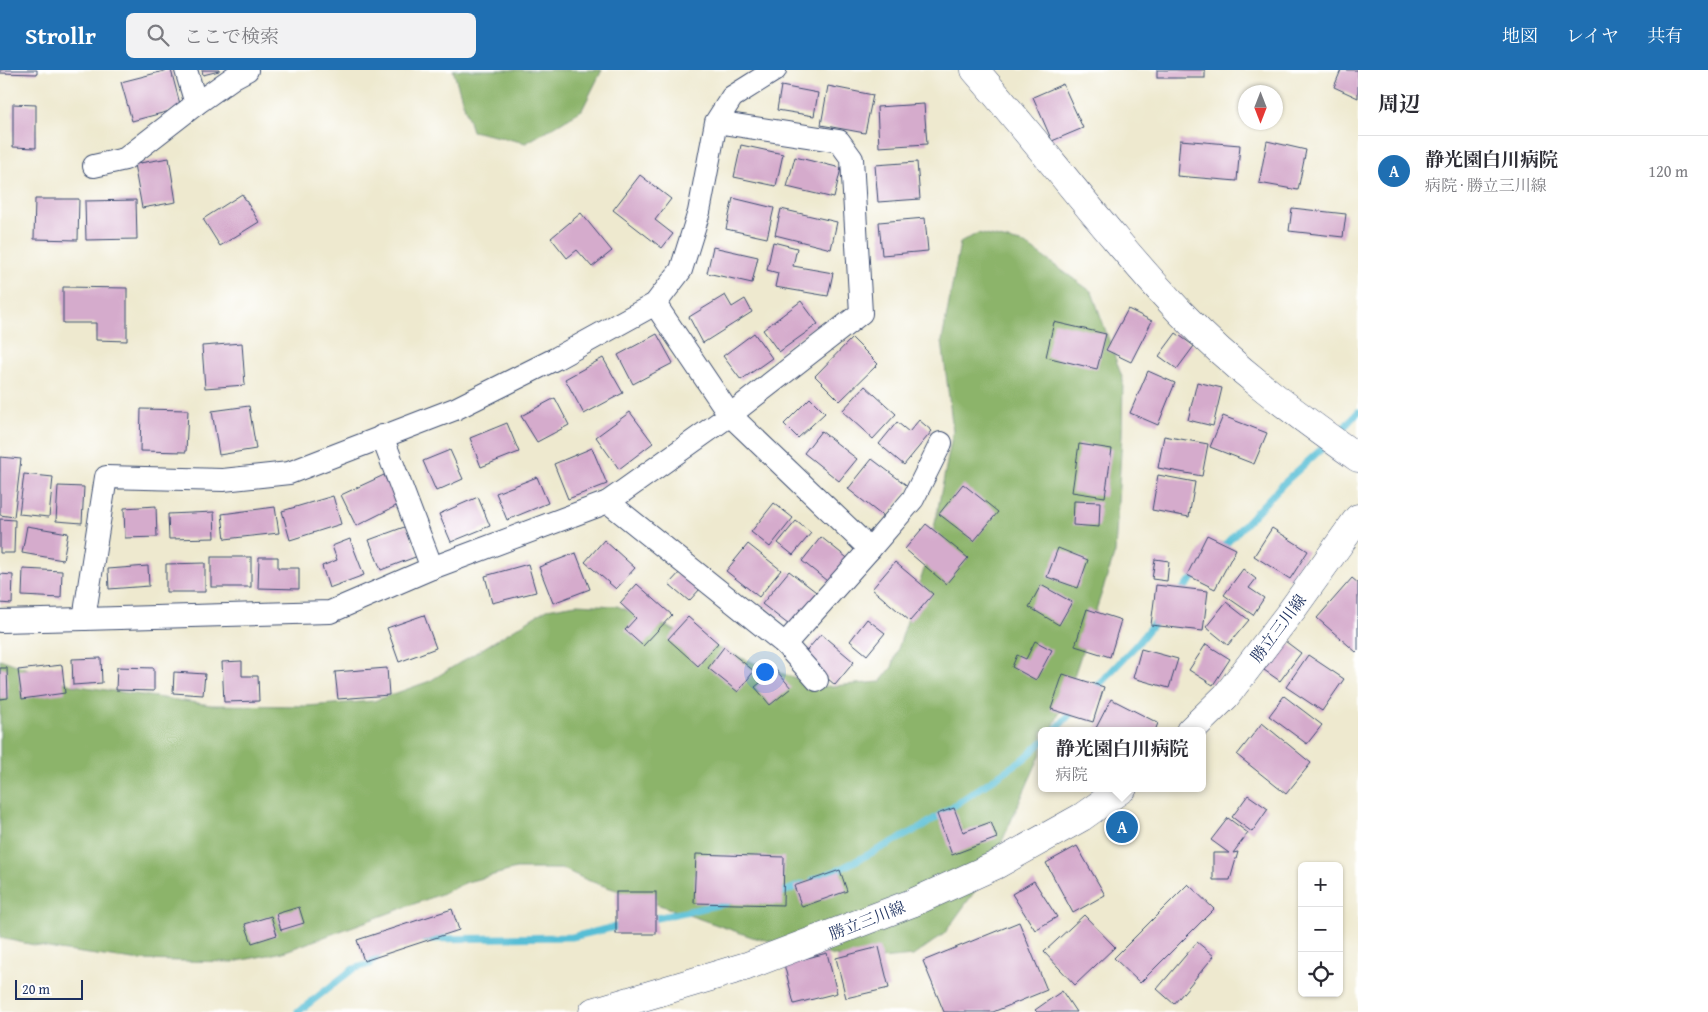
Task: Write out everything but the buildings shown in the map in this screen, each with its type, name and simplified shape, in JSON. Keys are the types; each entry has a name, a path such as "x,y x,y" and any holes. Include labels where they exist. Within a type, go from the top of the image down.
{"main road":[{"path":"975,70 1109,230 1181,312 1231,361 1315,428 1358,458"},
{"name":"勝立三川線","path":"1194,727 1226,696 1292,610 1358,518"},
{"name":"勝立三川線","path":"593,1012 747,966 912,903 996,865 1082,817 1117,792"}],"street":[{"path":"186,70 196,104"},
{"path":"94,166 125,159 196,104 234,77 248,70"},
{"path":"84,619 106,477 223,480 289,473 455,409 557,358 655,304 681,270 699,212 716,122 732,97 775,70"},
{"path":"0,621 330,612 432,568 608,502 730,415 861,313 852,159 840,141 716,122"},
{"path":"655,304 730,415 870,549"},
{"path":"382,436 432,568"},
{"path":"785,644 913,499 941,443"},
{"path":"608,502 785,644 817,680"}],"green space":[{"path":"453,70 602,70 582,110 526,143 472,131"},
{"path":"978,233 1025,244 1092,292 1123,380 1122,435 1115,553 1068,694 1053,727 1038,727 1038,760 988,873 944,934 913,956 858,961 752,937 587,880 563,869 516,869 467,882 441,894 283,952 233,962 134,960 59,950 0,938 0,659 72,685 211,705 307,706 374,701 430,681 547,609 576,604 617,606 749,661 819,687 880,682 892,667 929,554 953,431 942,341 960,243"}],"waterway":[{"path":"1336,436 1358,412"},
{"path":"1220,550 1283,484 1328,443"},
{"path":"1179,593 1199,572"},
{"path":"1093,691 1137,644 1157,619"},
{"path":"1058,727 1075,709"},
{"path":"813,880 838,870 922,827 1025,758 1038,746"},
{"path":"776,895 803,884"},
{"path":"647,920 727,903"},
{"path":"424,939 572,937 624,925"},
{"path":"298,1012 353,969 370,964 381,951"}],"place":[{"name":"静光園白川病院","path":"1122,827"}]}
